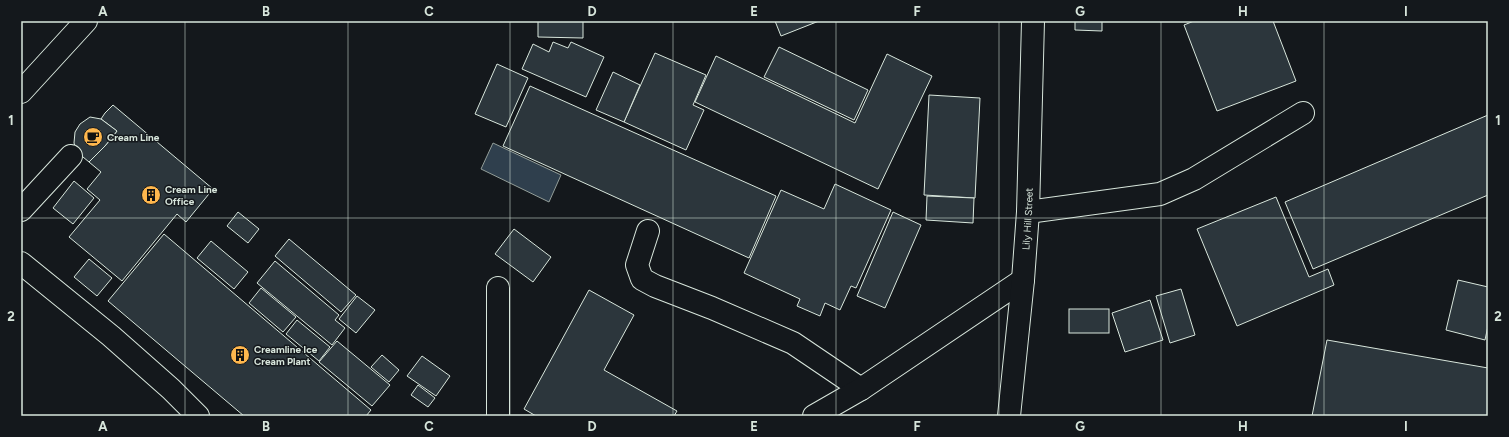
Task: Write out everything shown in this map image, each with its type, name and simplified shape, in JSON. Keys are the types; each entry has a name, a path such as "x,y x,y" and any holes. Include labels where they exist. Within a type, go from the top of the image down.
{"street":[{"path":"21,92 86,21"},
{"name":"Lily Hill Street","path":"1009,416 1023,280 1028,212 1033,21"},
{"path":"1028,212 1160,194 1194,179 1303,112"},
{"path":"21,210 71,156"},
{"path":"648,231 637,265 642,279 655,286 712,308 793,343 861,389"},
{"path":"21,263 111,336 171,389 198,416"},
{"path":"814,416 861,389 1023,280"},
{"path":"498,288 498,416"}],"water":[{"path":"493,143 561,175 549,202 481,169"}],"building":[{"path":"538,21 583,21 583,38 538,37"},
{"path":"775,21 819,21 781,36"},
{"path":"1075,21 1102,21 1102,31 1075,30"},
{"path":"1194,21 1273,21 1296,81 1217,111 1184,25"},
{"path":"553,42 568,48 571,42 604,57 586,97 522,69 533,44 549,52"},
{"path":"779,47 868,90 854,120 764,77"},
{"path":"655,53 706,75 693,105 704,110 686,150 624,122"},
{"path":"887,54 932,76 878,189 695,102 716,56 855,123"},
{"path":"497,64 528,78 506,127 475,114"},
{"path":"613,72 640,85 624,122 596,110"},
{"path":"530,86 776,196 749,258 503,146"},
{"path":"929,95 980,98 975,198 924,195"},
{"name":"Cream Line Office","path":"113,105 213,189 186,222 177,214 122,281 69,237 100,200 87,189 101,172 89,162 117,131 101,119"},
{"path":"1488,115 1488,195 1313,269 1285,202"},
{"name":"Cream Line","path":"90,117 101,119 117,131 89,162 77,152 74,143 75,132 80,124"},
{"path":"74,181 94,198 73,224 53,208"},
{"path":"835,184 891,210 856,288 851,286 840,310 825,303 820,316 797,306 800,299 744,273 781,190 824,209"},
{"path":"927,196 974,198 973,223 926,220"},
{"path":"1276,197 1309,277 1328,269 1334,285 1237,326 1197,229"},
{"path":"238,212 259,229 248,243 227,226"},
{"path":"893,212 921,225 885,308 857,296"},
{"path":"514,229 551,257 533,282 495,254"},
{"name":"Creamline Ice Cream Plant","path":"164,234 371,410 366,416 244,416 108,301"},
{"path":"289,239 356,295 341,312 275,256"},
{"path":"211,241 248,272 234,289 197,258"},
{"path":"89,259 112,278 97,296 74,277"},
{"path":"275,261 339,315 335,320 345,328 332,345 257,283"},
{"path":"1458,280 1488,287 1488,326 1485,340 1446,330"},
{"path":"261,288 296,317 283,332 249,303"},
{"path":"1181,289 1195,335 1170,343 1156,296"},
{"path":"589,290 634,315 604,370 677,411 674,416 536,416 524,409"},
{"path":"357,296 375,310 356,333 339,319"},
{"path":"1150,300 1163,340 1125,352 1112,313"},
{"path":"1069,309 1109,309 1109,333 1069,333"},
{"path":"297,320 330,347 319,361 286,334"},
{"path":"1327,340 1488,368 1488,416 1312,416"},
{"path":"337,341 390,385 372,406 319,362"},
{"path":"382,355 399,370 389,382 371,367"},
{"path":"422,356 450,376 436,396 407,376"},
{"path":"418,385 435,398 428,407 411,395"}],"place":[{"name":"Cream Line","path":"93,137"},
{"name":"Cream Line Office","path":"151,195"},
{"name":"Creamline Ice Cream Plant","path":"240,355"}]}
